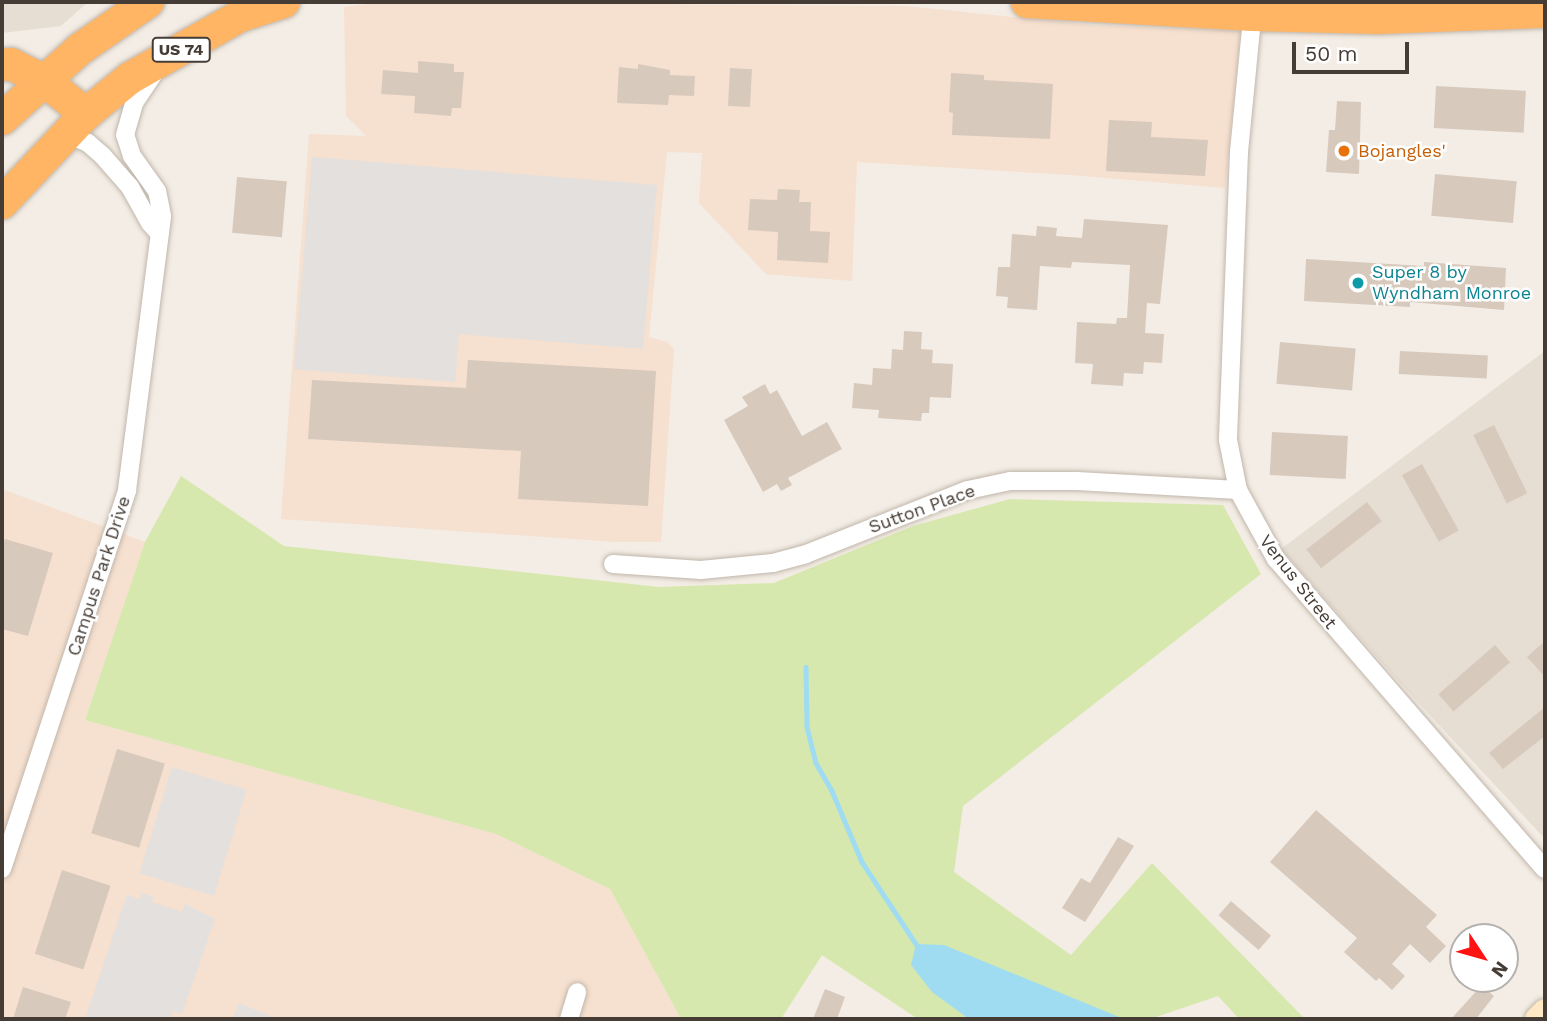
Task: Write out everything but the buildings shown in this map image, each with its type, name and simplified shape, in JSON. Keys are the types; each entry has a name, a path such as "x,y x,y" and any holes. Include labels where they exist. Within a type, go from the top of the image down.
{"highway":[{"path":"2,119 80,49 148,2"},
{"name":"US 74","path":"2,203 77,124 131,78 240,16 284,2"},
{"path":"1027,2 1254,8 1377,18 1545,12"},
{"path":"2,65 10,64 45,81 77,124"}],"street":[{"name":"Venus Street","path":"1254,8 1239,152 1228,440 1238,490 1276,559 1545,869"},
{"name":"Campus Park Drive","path":"2,869 127,490 162,216 157,191 132,156 125,135 134,103 164,59"},
{"path":"77,124 88,143 130,187 158,232"},
{"name":"Sutton Place","path":"613,564 701,570 773,563 806,554 968,490 1010,481 1077,481 1238,490"},
{"path":"569,1019 577,992"},
{"path":"1537,1019 1545,1011"}],"shaded area":[{"path":"2,2 88,2 61,26 2,33"},
{"path":"383,2 905,6 1091,25 1241,31 1225,188 857,162 852,281 766,274 699,203 702,153 667,152 649,337 667,342 674,349 661,542 617,542 281,519 309,134 366,136 346,116 344,7"},
{"path":"312,157 657,185 643,349 459,334 455,382 294,369"},
{"path":"1545,351 1545,839 1400,683 1281,549"},
{"path":"2,489 145,542 85,720 496,834 610,889 681,1019 2,1019"},
{"path":"172,767 247,790 214,896 140,873"},
{"path":"142,893 153,897 152,902 182,912 185,904 215,919 182,1014 173,1011 170,1019 85,1019 127,895 140,899"},
{"path":"239,1003 278,1019 232,1019"}],"green space":[{"path":"181,476 284,546 659,587 774,583 913,526 1010,499 1223,505 1261,574 963,806 954,872 1071,955 1152,863 1305,1019 1239,1019 1218,996 1150,1019 918,1019 822,955 781,1019 681,1019 610,889 496,834 85,720 145,542"}],"water":[{"path":"916,944 944,945 1124,1019 969,1019 932,992 911,965"}],"waterway":[{"path":"806,667 807,727 816,763 832,791 862,862 918,947"}],"place":[{"name":"Bojangles'","path":"1344,151"},
{"name":"Super 8 by Wyndham Monroe","path":"1358,283"}]}
